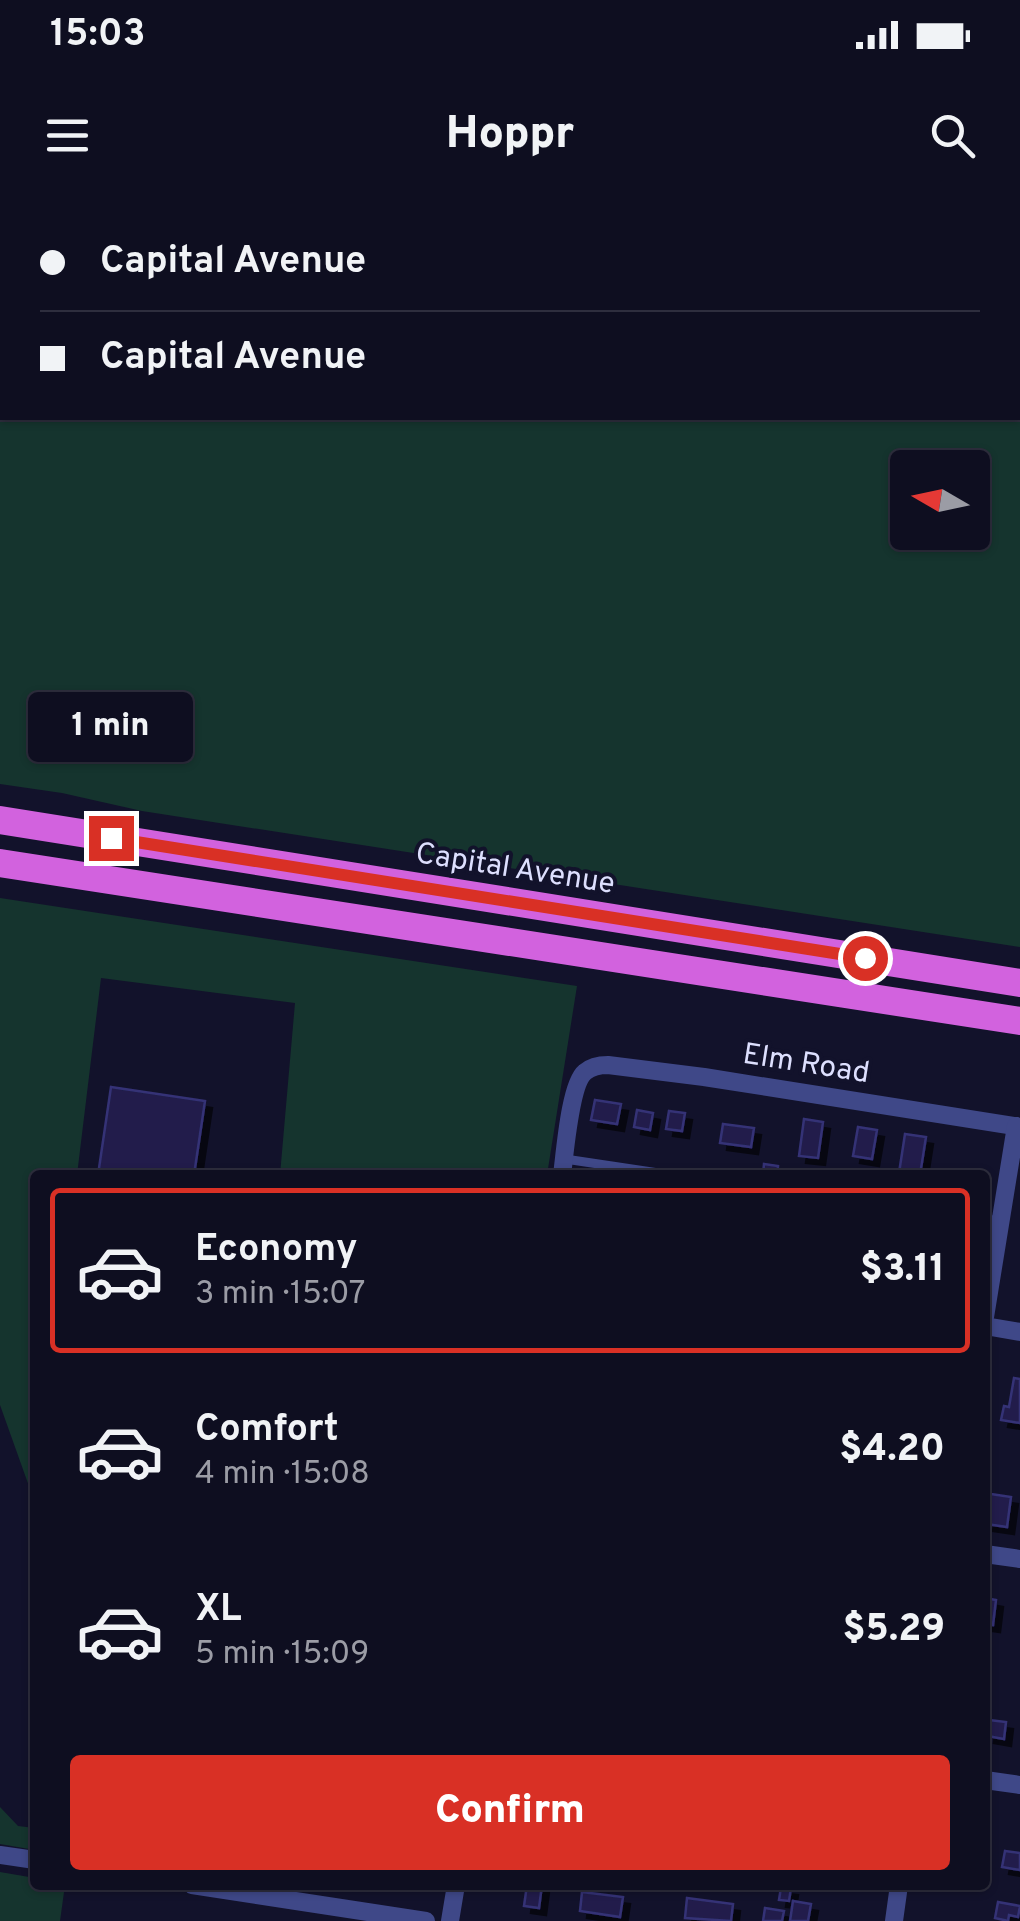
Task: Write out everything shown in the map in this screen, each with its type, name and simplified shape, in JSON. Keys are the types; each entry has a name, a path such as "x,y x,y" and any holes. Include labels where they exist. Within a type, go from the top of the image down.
{"highway":[{"name":"Capital Avenue","path":"0,820 1020,983"},
{"path":"0,863 1020,1022"}],"street":[{"name":"Elm Road","path":"564,1167 575,1088 585,1072 608,1064 1018,1126"},
{"path":"990,1256 993,1220 1018,1126"},
{"path":"990,1327 1020,1332"},
{"path":"990,1555 1020,1559"},
{"path":"990,1781 1020,1786"},
{"path":"0,1855 30,1859"},
{"path":"224,1890 426,1921"},
{"path":"450,1921 455,1890"},
{"path":"894,1921 898,1890"}],"lane":[{"path":"564,1167 604,1170"}],"green space":[{"path":"0,420 1020,420 1020,947 142,811 0,784"},
{"path":"0,898 577,986 548,1170 280,1170 295,1003 101,978 78,1170 30,1170 30,1489 0,1405"},
{"path":"0,1807 18,1826 30,1827 30,1849 0,1844"},
{"path":"0,1872 30,1877 30,1890 64,1890 60,1921 0,1921"}],"building":[{"path":"111,1087 205,1101 195,1170 99,1170"},
{"path":"595,1100 621,1104 617,1124 591,1120"},
{"path":"637,1110 653,1113 650,1130 634,1127"},
{"path":"669,1111 685,1113 682,1131 666,1129"},
{"path":"804,1119 823,1122 818,1158 799,1156"},
{"path":"723,1124 754,1128 751,1147 720,1143"},
{"path":"858,1127 877,1130 872,1159 853,1156"},
{"path":"905,1134 926,1137 921,1170 899,1170"},
{"path":"764,1164 778,1166 778,1170 763,1170"},
{"path":"1014,1378 1020,1379 1020,1423 1001,1420 1004,1406 1009,1407"},
{"path":"991,1494 1011,1497 1007,1527 990,1525"},
{"path":"990,1599 996,1600 993,1625 990,1625"},
{"path":"990,1720 1006,1722 1004,1739 990,1737"},
{"path":"1005,1851 1020,1853 1020,1870 1002,1867"},
{"path":"526,1890 541,1890 539,1908 524,1906"},
{"path":"781,1890 791,1890 789,1901 779,1900"},
{"path":"582,1892 623,1897 620,1917 580,1911"},
{"path":"687,1898 733,1904 731,1921 685,1918"},
{"path":"793,1901 811,1904 808,1921 790,1921"},
{"path":"998,1902 1020,1906 1018,1917 1009,1915 1008,1921 995,1918"},
{"path":"765,1908 784,1911 782,1921 763,1921"}],"route":[{"path":"111,838 865,958"}]}
